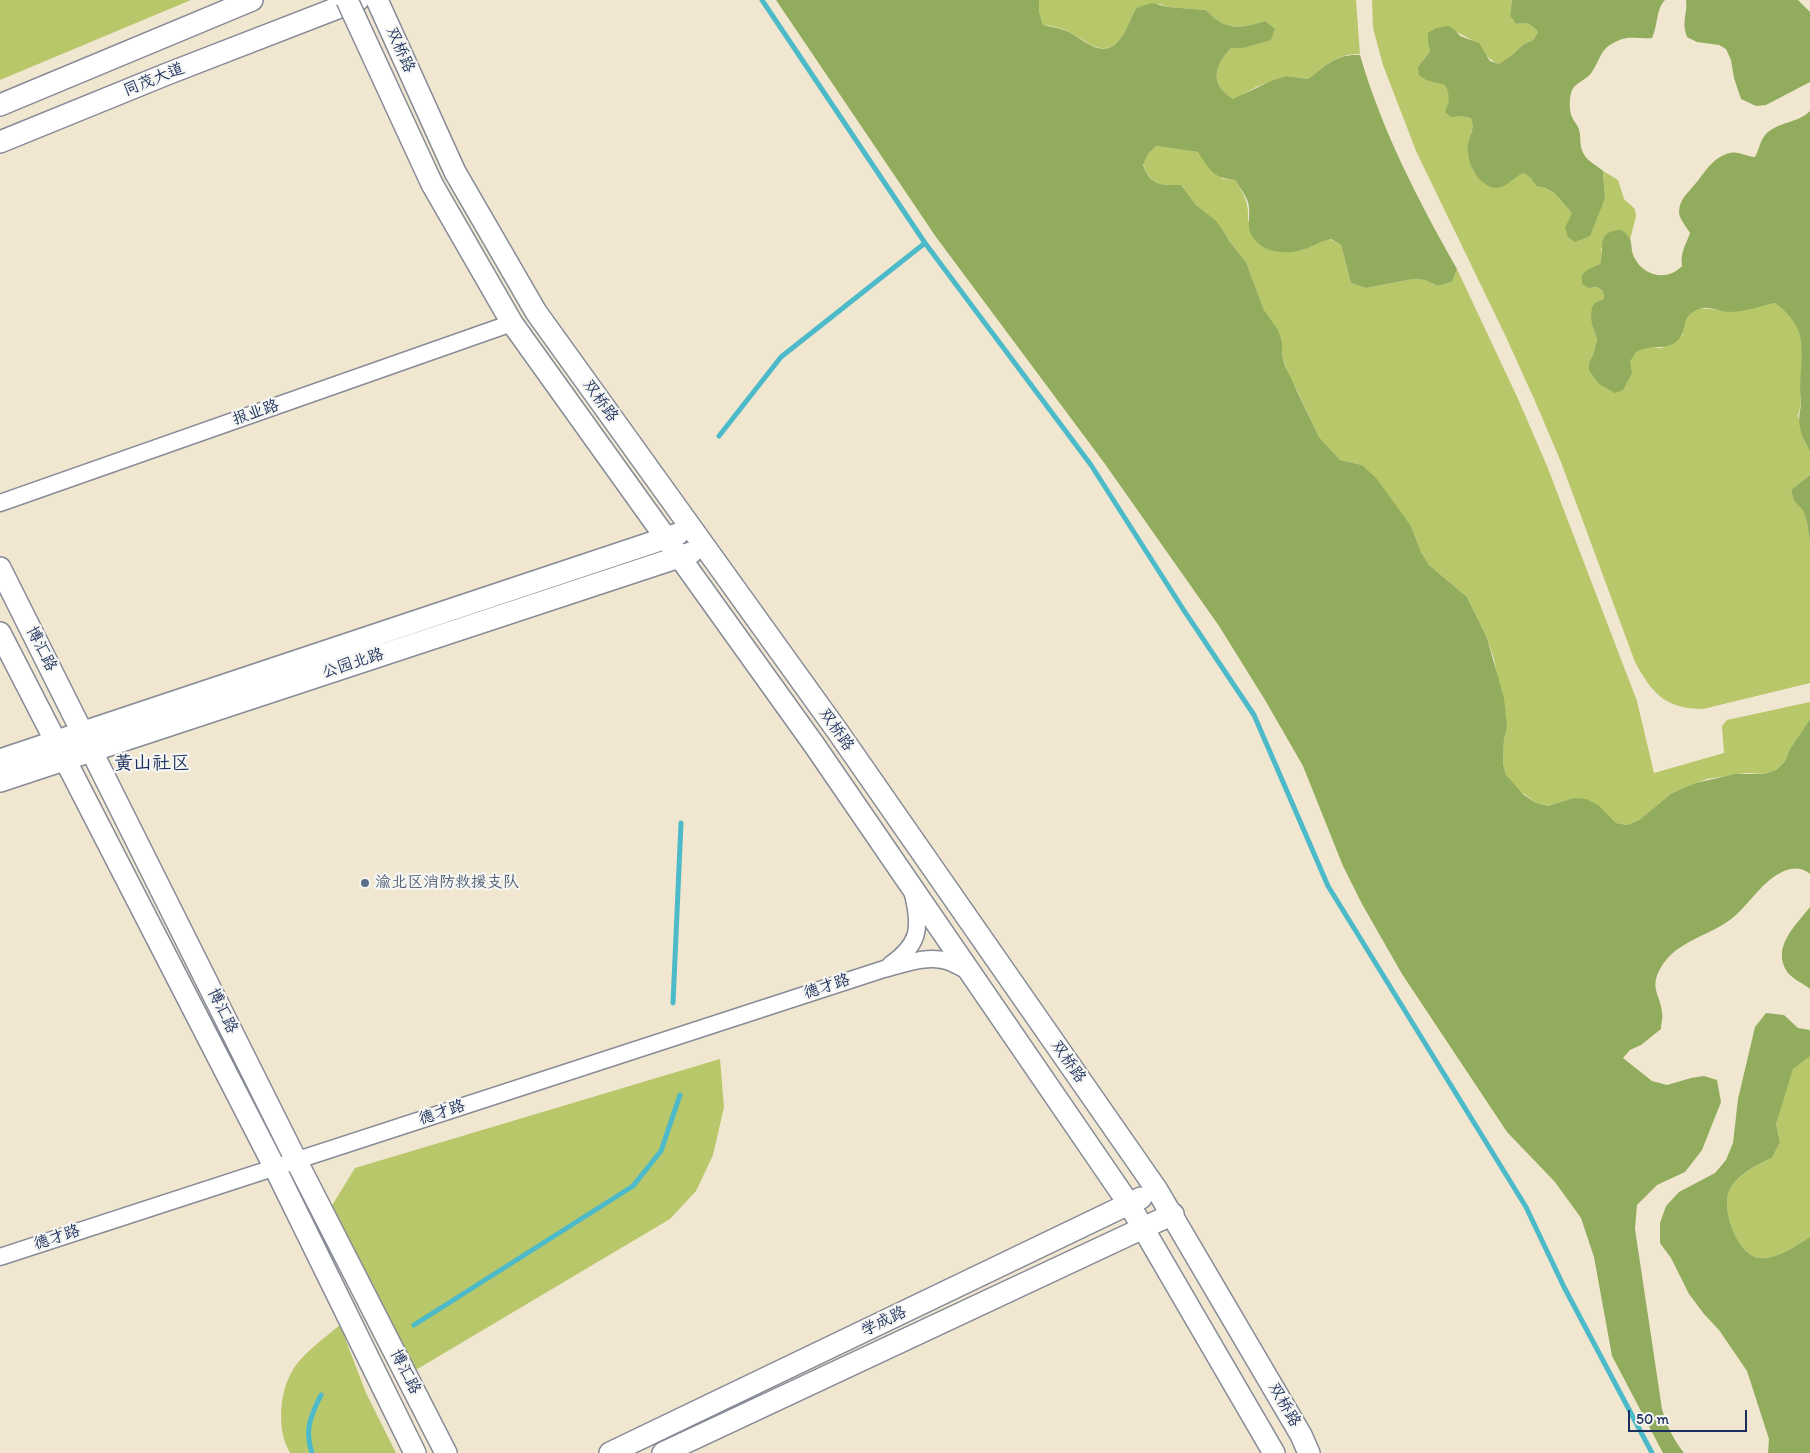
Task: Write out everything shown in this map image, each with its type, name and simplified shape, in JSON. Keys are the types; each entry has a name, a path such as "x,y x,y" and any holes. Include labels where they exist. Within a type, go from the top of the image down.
{"main road":[{"path":"0,105 252,0"},
{"name":"双桥路","path":"347,0 432,184 512,323 815,746 1129,1204 1274,1453"},
{"name":"同茂大道","path":"0,142 167,74 358,0"},
{"name":"双桥路","path":"377,0 455,172 536,312 838,732 1157,1190 1173,1214 1310,1453"},
{"name":"公园北路","path":"0,781 60,751 87,741 692,529"},
{"name":"公园北路","path":"87,741 549,600 706,548"},
{"name":"博汇路","path":"0,568 296,1160 446,1453"},
{"name":"博汇路","path":"0,633 275,1168 415,1453"},
{"name":"公园北路","path":"0,760 60,751"},
{"name":"学成路","path":"610,1453 1157,1190"},
{"name":"学成路","path":"663,1453 1173,1214"}],"street":[{"name":"报业路","path":"0,503 512,323"},
{"name":"德才路","path":"884,969 902,956 911,946 916,936 919,924 913,890"},
{"name":"德才路","path":"0,1257 884,969 922,960 936,959 949,961 968,971"}],"green space":[{"path":"0,0 191,0 0,80"},
{"path":"776,0 1039,0 1039,11 1043,25 1066,31 1101,49 1114,45 1120,39 1136,8 1152,3 1168,7 1206,10 1220,22 1233,26 1248,26 1265,21 1275,29 1271,40 1243,48 1231,48 1220,62 1217,75 1220,88 1233,99 1286,76 1308,79 1338,58 1360,55 1379,111 1402,165 1457,269 1452,282 1438,286 1425,280 1413,279 1366,288 1351,283 1341,245 1331,239 1295,252 1273,251 1255,240 1250,231 1248,203 1241,189 1235,180 1221,177 1212,172 1198,152 1156,146 1148,154 1143,165 1153,181 1167,185 1181,185 1196,205 1215,220 1223,230 1246,262 1264,310 1278,330 1282,342 1282,355 1285,366 1319,437 1340,460 1362,465 1376,478 1411,526 1421,552 1429,565 1467,597 1487,638 1504,698 1507,728 1504,739 1503,764 1506,775 1524,795 1536,803 1548,806 1573,798 1586,799 1598,805 1616,823 1627,825 1639,820 1672,793 1696,783 1735,774 1764,774 1776,770 1785,761 1790,749 1810,719 1810,874 1800,869 1785,870 1769,880 1728,921 1685,944 1667,959 1660,969 1656,982 1656,992 1662,1015 1661,1029 1641,1045 1630,1050 1623,1058 1652,1081 1667,1085 1704,1076 1717,1080 1721,1102 1702,1150 1685,1172 1657,1185 1637,1205 1635,1229 1662,1409 1671,1432 1684,1453 1663,1453 1612,1356 1594,1257 1581,1218 1555,1182 1507,1132 1402,974 1362,904 1343,866 1303,766 1219,626 1105,464 936,237"},
{"path":"1039,0 1356,0 1360,54 1351,54 1338,58 1308,79 1286,76 1256,87 1233,100 1220,88 1217,75 1220,62 1231,48 1243,48 1265,21 1248,26 1233,26 1220,22 1206,10 1168,7 1160,4 1136,8 1120,39 1108,48 1102,48 1090,44 1066,30 1043,25 1039,11"},
{"path":"1372,0 1512,0 1510,16 1516,24 1528,24 1538,32 1533,40 1524,44 1499,64 1490,59 1476,44 1455,30 1428,44 1430,51 1423,60 1436,82 1445,85 1450,95 1448,105 1461,116 1471,118 1472,129 1468,150 1475,174 1510,182 1524,172 1536,186 1543,187 1557,195 1572,213 1601,206 1605,198 1603,171 1618,180 1624,199 1635,209 1636,216 1630,240 1622,230 1601,249 1603,256 1589,288 1597,287 1603,291 1604,299 1596,302 1592,325 1597,339 1589,362 1589,371 1599,384 1630,362 1636,351 1648,347 1661,348 1683,335 1688,314 1694,310 1701,308 1736,311 1775,303 1789,313 1796,322 1803,347 1801,403 1798,416 1804,440 1810,452 1810,475 1791,490 1794,501 1803,509 1810,542 1810,683 1703,709 1679,706 1669,702 1654,690 1641,673 1635,662 1561,462 1535,401 1416,151 1383,65 1373,28"},
{"path":"1512,0 1665,0 1660,8 1652,38 1626,38 1615,42 1605,49 1590,75 1572,90 1570,100 1571,114 1580,134 1585,156 1603,171 1605,198 1590,236 1575,242 1568,237 1565,228 1572,213 1553,192 1536,186 1531,178 1524,173 1504,186 1497,188 1489,186 1478,178 1468,156 1468,144 1472,129 1471,118 1451,117 1445,112 1449,98 1445,85 1426,80 1419,75 1418,67 1430,51 1428,33 1436,28 1448,26 1460,36 1479,43 1490,61 1499,64 1524,44 1533,40 1538,32 1528,24 1516,24 1510,16"},
{"path":"1686,0 1798,0 1810,12 1810,82 1766,105 1756,106 1741,99 1734,78 1731,60 1726,49 1719,45 1697,42 1687,37 1685,31"},
{"path":"1810,111 1810,452 1801,433 1799,421 1802,352 1799,331 1794,322 1775,303 1735,312 1706,308 1699,309 1688,316 1681,337 1674,344 1647,348 1636,352 1630,362 1632,373 1623,390 1615,393 1599,384 1589,371 1589,362 1597,339 1592,325 1592,307 1596,302 1604,299 1603,291 1597,287 1589,288 1582,284 1582,275 1587,270 1600,264 1604,237 1613,231 1622,230 1630,239 1634,257 1643,269 1656,275 1669,274 1676,271 1682,266 1683,253 1690,233 1682,221 1679,208 1684,197 1707,169 1714,161 1730,153 1755,157 1763,137 1770,130 1799,118"},
{"path":"1156,146 1198,152 1223,179 1235,180 1246,199 1248,221 1303,250 1318,242 1330,239 1341,245 1351,283 1366,288 1413,279 1425,280 1438,286 1452,282 1457,269 1519,401 1547,466 1637,701 1654,773 1724,753 1722,726 1727,720 1810,702 1810,719 1790,749 1785,761 1776,770 1764,774 1746,773 1707,779 1672,793 1639,820 1627,825 1616,823 1607,815 1573,798 1548,806 1536,803 1515,787 1506,775 1503,764 1504,739 1507,728 1494,659 1487,638 1467,597 1429,565 1421,552 1411,526 1362,465 1340,460 1319,437 1289,377 1282,355 1282,342 1264,310 1246,262 1223,230 1196,205 1181,185 1157,183 1149,177 1143,164 1148,154"},
{"path":"1810,475 1810,542 1803,510 1794,501 1791,490"},
{"path":"1810,907 1810,989 1788,973 1783,964 1782,955 1787,937"},
{"path":"1766,1013 1784,1015 1798,1028 1810,1030 1810,1056 1793,1069 1776,1124 1780,1142 1772,1158 1752,1168 1735,1182 1728,1194 1728,1212 1730,1223 1739,1242 1745,1250 1760,1258 1773,1257 1793,1248 1810,1237 1810,1453 1768,1453 1769,1439 1747,1371 1719,1330 1689,1294 1671,1258 1660,1243 1660,1223 1666,1206 1679,1192 1715,1173 1726,1160 1733,1143 1738,1099 1755,1027"},
{"path":"1808,1055 1810,1056 1810,1237 1793,1248 1773,1257 1760,1258 1745,1250 1734,1233 1728,1212 1728,1194 1740,1177 1772,1158 1780,1142 1776,1124 1781,1103 1793,1069"},
{"path":"720,1059 724,1107 713,1155 696,1191 670,1219 414,1371 331,1207 355,1168"},
{"path":"340,1325 366,1393 396,1453 290,1453 284,1440 281,1415 282,1404 290,1374 306,1354"}],"waterway":[{"path":"762,0 925,243 1091,465 1183,609 1254,715 1328,886 1526,1207 1564,1287 1652,1453"},
{"path":"719,436 781,357 925,243"},
{"path":"673,1003 681,823"},
{"path":"414,1325 633,1186 661,1151 680,1095"},
{"path":"312,1453 309,1437 310,1423 321,1395"}],"place":[{"name":"渝北区消防救援支队","path":"365,883"}],"district":[{"name":"黄山社区","path":"152,764"}]}
